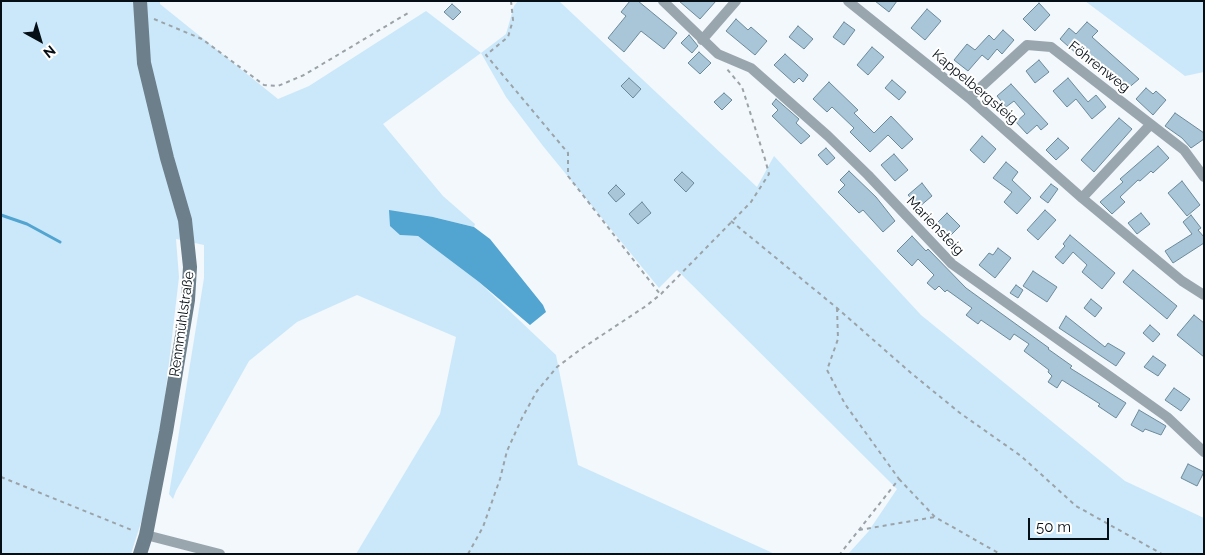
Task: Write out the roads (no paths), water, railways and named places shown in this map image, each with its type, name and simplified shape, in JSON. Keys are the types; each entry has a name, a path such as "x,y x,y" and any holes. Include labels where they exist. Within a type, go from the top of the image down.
{"main road":[{"name":"Rennmühlstraße","path":"140,7 144,63 151,96 185,220 190,267 188,300 169,414 146,535 140,554"}],"street":[{"name":"Mariensteig","path":"663,1 718,54 751,68 828,136 868,175 952,264 1167,417 1204,452"},
{"path":"702,40 736,1"},
{"name":"Kappelbergsteig","path":"848,1 969,98 1082,198 1182,281 1204,295"},
{"name":"Föhrenweg","path":"969,98 1028,45 1051,47 1184,150 1204,177"},
{"path":"1082,198 1150,125"},
{"path":"146,535 220,554"}],"water":[{"path":"389,210 433,217 474,227 490,239 543,305 546,312 530,325 479,282 418,236 400,235 390,226"}],"waterway":[{"path":"1,215 27,224 60,242"}]}
